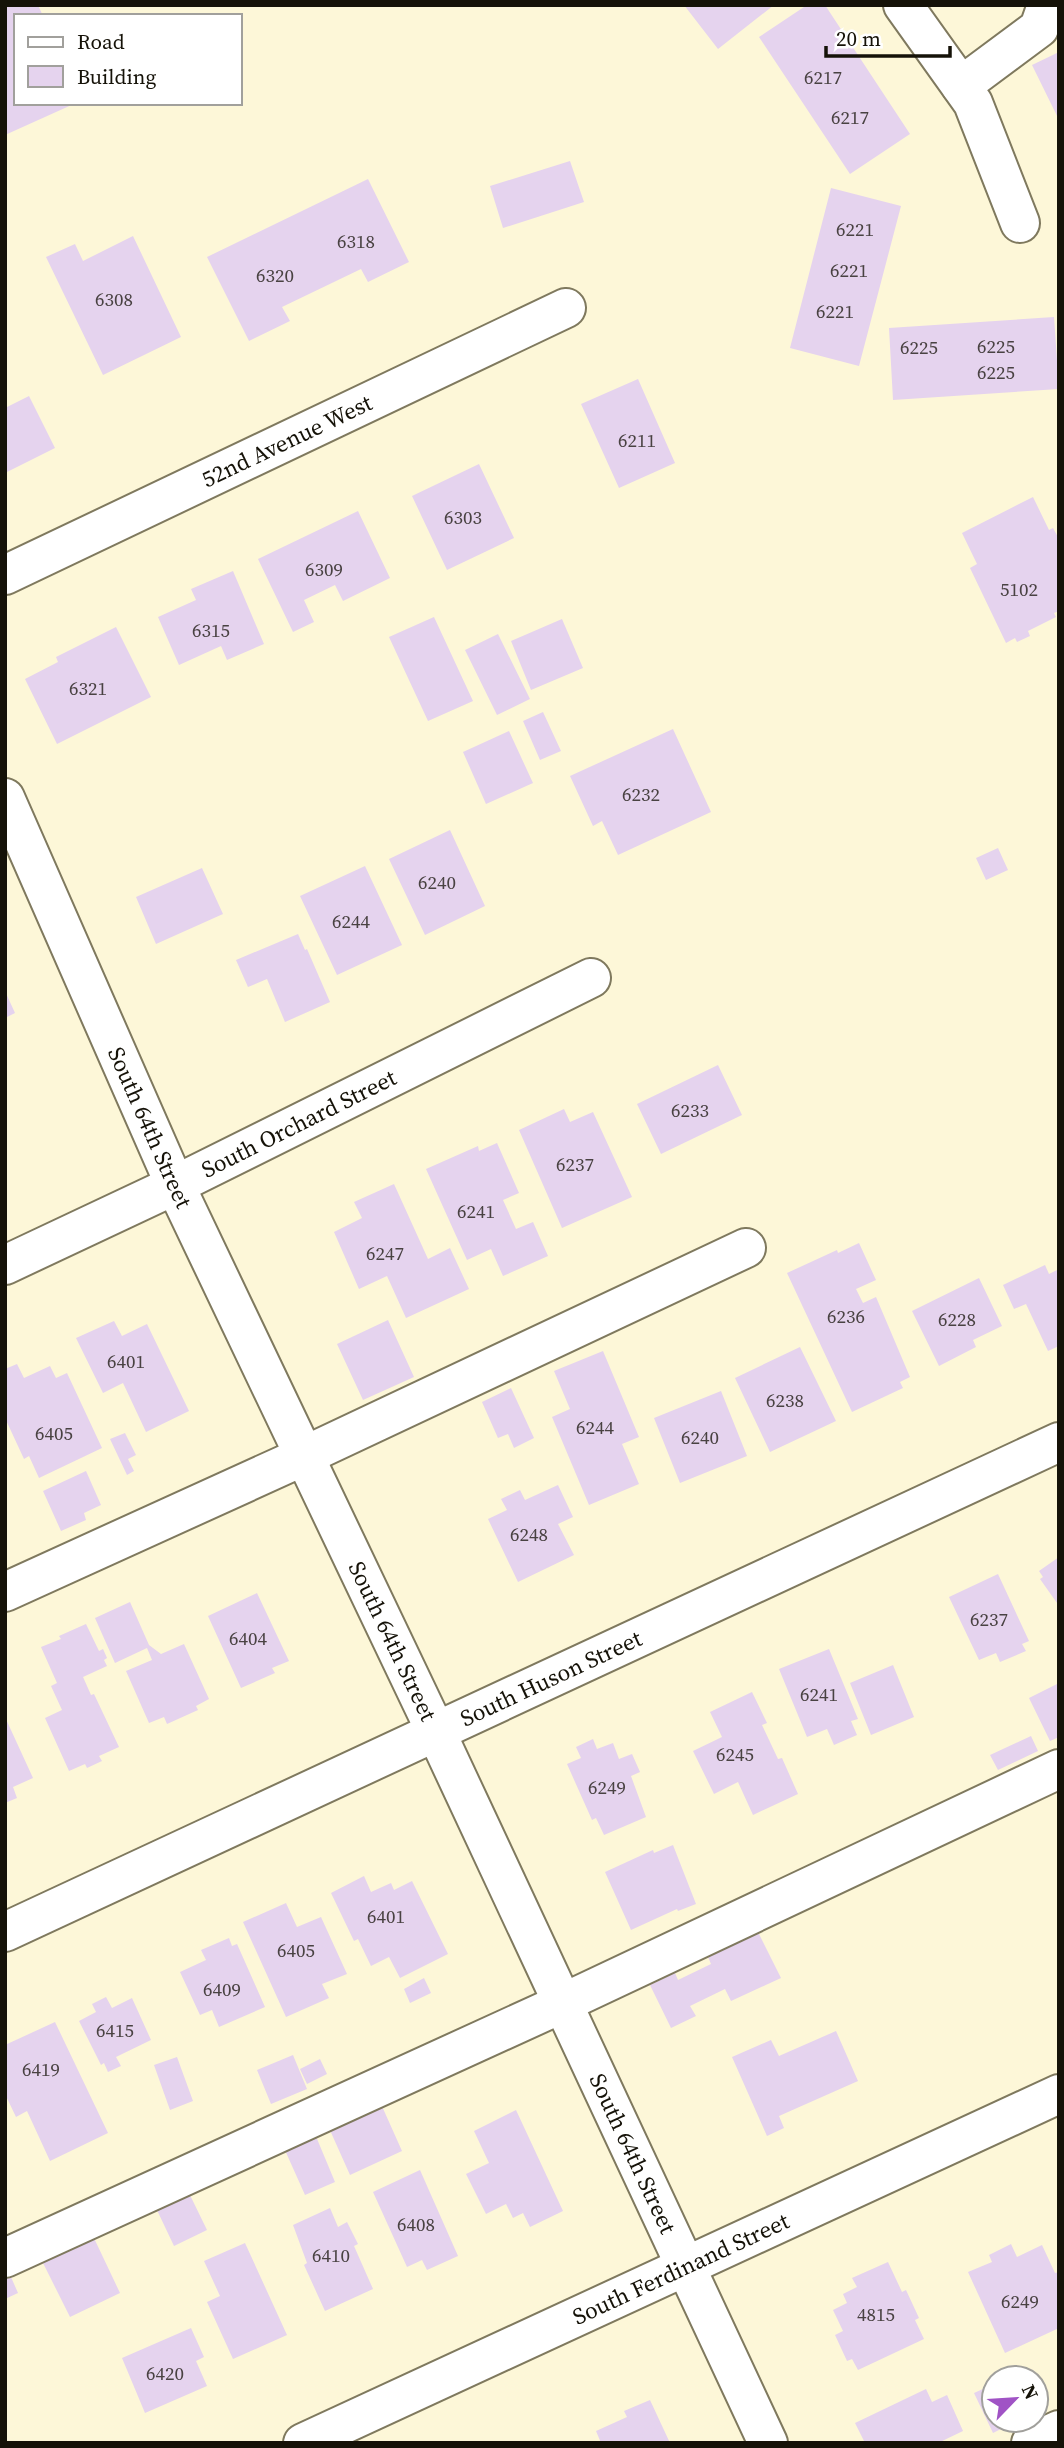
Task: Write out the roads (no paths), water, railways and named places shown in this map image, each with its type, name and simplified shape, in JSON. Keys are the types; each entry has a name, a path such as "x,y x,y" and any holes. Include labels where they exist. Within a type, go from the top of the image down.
{"street":[{"path":"903,5 973,103 1020,223"},
{"path":"961,86 1039,28 1047,5"},
{"name":"52nd Avenue West","path":"5,575 566,308"},
{"name":"South 64th Street","path":"5,797 175,1185 436,1732 683,2266 768,2443"},
{"name":"South Orchard Street","path":"5,1265 175,1185 591,978"},
{"path":"5,1592 304,1456 746,1248"},
{"name":"South Huson Street","path":"5,1932 1059,1442"},
{"path":"5,2258 563,2003 1059,1769"},
{"name":"South Ferdinand Street","path":"303,2443 1059,2094"},
{"path":"1031,2443 1059,2430"}]}
